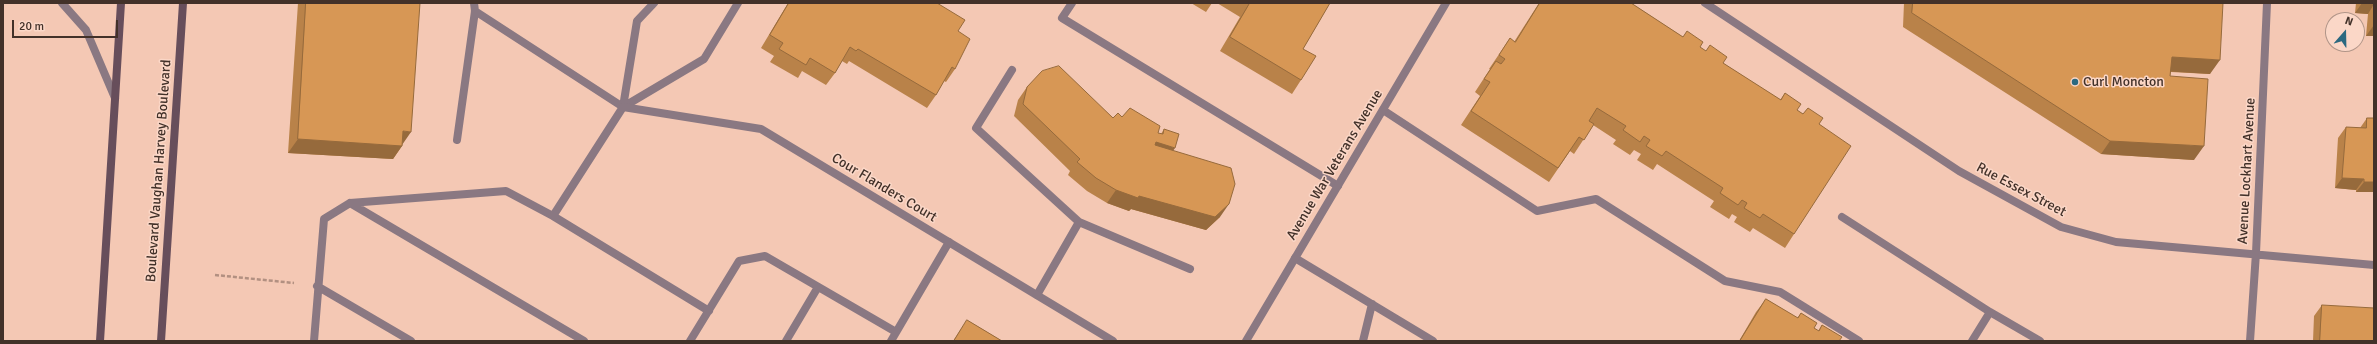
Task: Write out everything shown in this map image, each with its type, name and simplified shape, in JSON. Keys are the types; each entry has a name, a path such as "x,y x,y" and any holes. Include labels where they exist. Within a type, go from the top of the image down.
{"main road":[{"path":"100,341 121,3"},
{"name":"Boulevard Vaughan Harvey Boulevard","path":"161,341 183,3"}],"street":[{"path":"62,3 86,30 115,98"},
{"path":"552,216 623,107 637,21 654,3"},
{"path":"623,107 704,59 738,3"},
{"path":"1072,3 1062,18 1338,186"},
{"name":"Avenue War Veterans Avenue","path":"1246,341 1446,3"},
{"name":"Rue Essex Street","path":"1705,3 1959,172 2061,227 2116,242 2256,253 2374,265"},
{"name":"Avenue Lockhart Avenue","path":"2250,341 2256,253 2267,3"},
{"path":"457,140 474,7 623,107"},
{"path":"1012,70 976,128 1079,222 1190,269"},
{"name":"Cour Flanders Court","path":"623,107 761,129 1113,341"},
{"path":"1383,110 1537,211 1596,199 1725,281 1780,292 1859,341"},
{"path":"314,341 317,286 324,219 350,203 506,191 552,216 709,311"},
{"path":"350,203 584,341"},
{"path":"1842,217 1990,312 2040,341"},
{"path":"1037,295 1079,222"},
{"path":"891,341 949,242"},
{"path":"690,341 739,261 765,256 896,332"},
{"path":"1295,258 1433,341"},
{"path":"317,286 411,341"},
{"path":"786,341 818,287"},
{"path":"1363,341 1372,304"},
{"path":"1972,341 1990,312"}],"path":[{"path":"215,275 317,286"}],"building":[{"path":"306,3 420,3 411,132 403,131 402,146 298,139"},
{"path":"789,3 937,3 965,20 958,31 970,39 955,69 952,67 936,95 858,49 856,51 850,47 835,73 810,58 806,65 779,49 783,43 770,35"},
{"path":"1250,3 1330,3 1303,49 1316,56 1301,80 1230,37"},
{"path":"1540,3 1631,3 1683,37 1687,31 1703,42 1700,47 1706,51 1710,45 1727,57 1723,63 1781,100 1785,93 1801,104 1797,110 1803,114 1808,108 1823,118 1819,124 1851,146 1794,234 1763,214 1760,218 1744,208 1747,203 1742,200 1738,205 1720,193 1723,188 1666,151 1662,156 1646,146 1650,140 1644,136 1640,142 1623,130 1626,126 1597,108 1589,121 1594,124 1584,140 1579,137 1558,168 1471,111 1490,82 1484,79 1496,61 1501,64 1505,59 1499,55 1510,38 1515,42"},
{"name":"Curl Moncton","path":"1913,3 2223,3 2220,60 2172,57 2170,76 2208,79 2204,146 2110,141 1912,13"},
{"path":"1059,66 1113,118 1118,113 1122,117 1130,108 1160,126 1158,133 1163,134 1164,129 1179,134 1175,148 1156,142 1155,145 1231,168 1235,184 1229,204 1215,217 1139,196 1138,198 1116,190 1096,178 1077,162 1080,159 1023,104 1027,87 1042,71"},
{"path":"2367,118 2374,118 2374,182 2364,182 2364,179 2342,178 2346,127 2366,128"},
{"path":"1766,299 1798,318 1801,313 1817,323 1814,328 1819,331 1822,325 1842,337 1839,341 1740,341"},
{"path":"2322,305 2374,308 2374,341 2320,341"},
{"path":"967,320 1002,341 954,341"}],"place":[{"name":"Curl Moncton","path":"2075,82"}]}
